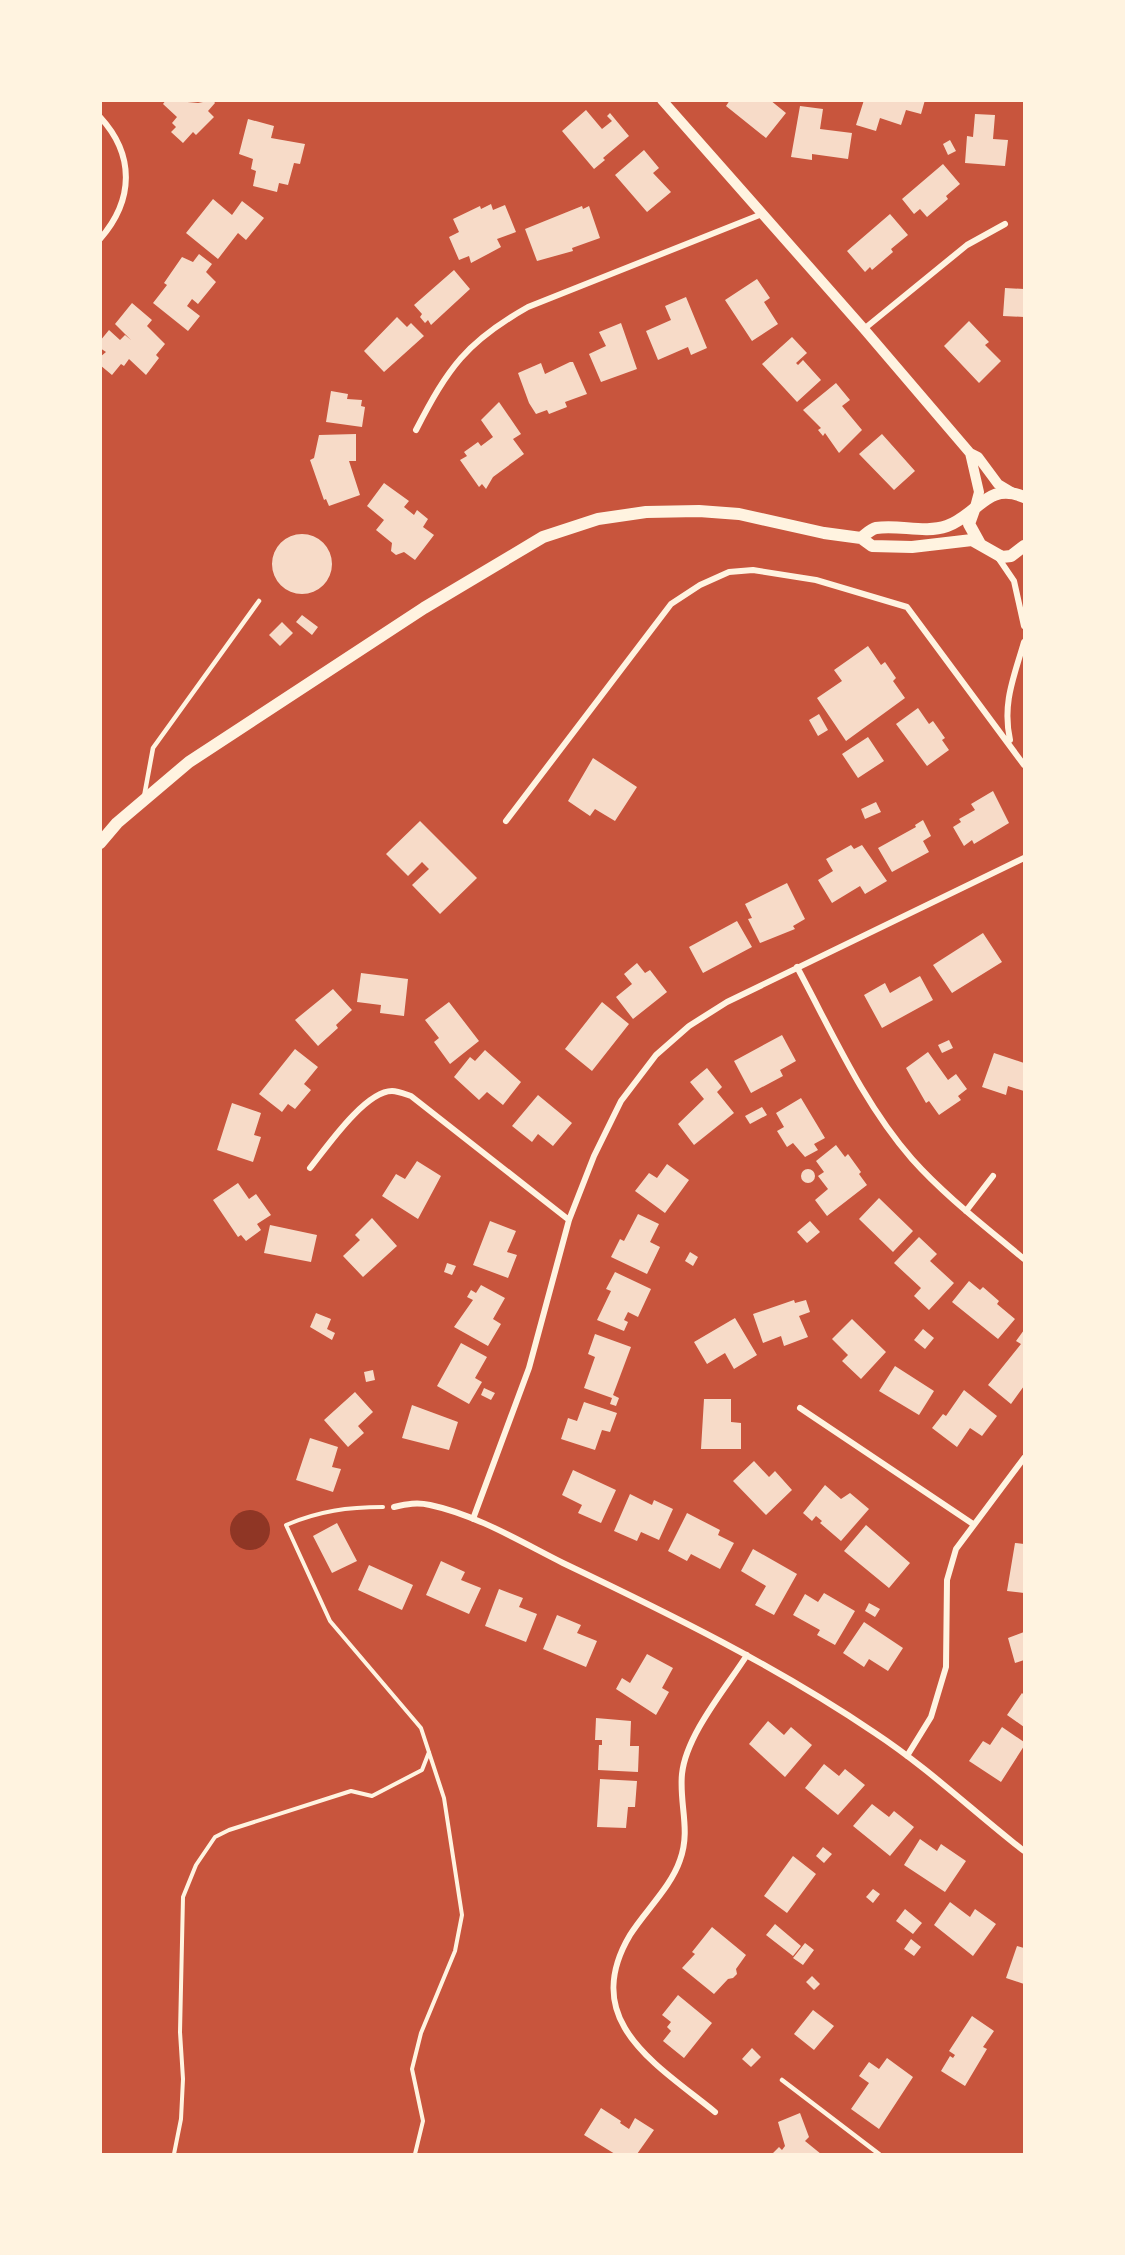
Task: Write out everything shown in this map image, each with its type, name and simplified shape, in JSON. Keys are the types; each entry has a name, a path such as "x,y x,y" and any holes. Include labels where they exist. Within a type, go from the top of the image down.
{"main road":[{"path":"861,538 875,528 944,527 962,519 975,507 999,492 1019,495"},
{"path":"975,507 969,524 980,544"},
{"path":"100,843 117,823 189,762 424,608 543,537 598,519 646,512 699,511 739,514 824,533 861,538 872,546 887,547 972,540 1002,557 1011,555 1024,546"}],"street":[{"path":"662,100 970,453 978,457 998,484 1019,495"},
{"path":"100,117 111,128 127,173 125,197 113,224 100,239"},
{"path":"416,430 442,380 482,336 505,320 528,307 762,214"},
{"path":"864,329 968,245 1005,224"},
{"path":"970,453 979,492 975,507"},
{"path":"992,552 1005,565 1014,581 1024,626"},
{"path":"506,821 671,604 700,585 729,572 753,570 816,580 907,607 1011,744 1024,765"},
{"path":"1011,744 1006,721 1006,702 1024,642"},
{"path":"473,1519 529,1368 569,1220 594,1156 621,1101 656,1055 689,1026 727,1002 1024,858"},
{"path":"797,967 874,1109 912,1159 966,1211 1024,1259"},
{"path":"310,1168 354,1115 373,1099 391,1091 411,1096 569,1220"},
{"path":"966,1211 993,1176"},
{"path":"800,1408 973,1524"},
{"path":"907,1756 931,1717 946,1667 947,1580 956,1549 1024,1458"},
{"path":"394,1507 423,1504 473,1519 647,1603 747,1655 843,1712 907,1756 1024,1851"},
{"path":"715,2112 642,2052 630,2038 613,2002 615,1965 630,1935 680,1863 686,1840 681,1786 683,1766 695,1737 747,1655"}],"lane":[{"path":"143,800 153,748 259,600"},
{"path":"782,2080 879,2154"}],"path":[{"path":"394,1507 343,1507 308,1515 286,1525 330,1621 422,1728 444,1798 462,1915 455,1951 421,2033 412,2069 423,2121 415,2154"},
{"path":"174,2154 181,2119 183,2079 180,2032 183,1897 196,1864 215,1837 229,1830 351,1791 372,1796 422,1770 429,1752"}],"shaded area":[{"path":"250,1510 264,1516 270,1530 264,1544 250,1550 236,1544 230,1530 236,1516"}],"building":[{"path":"166,100 198,103 213,100 215,103 208,111 214,117 196,135 193,132 183,143 171,132 176,127 172,123 177,117 163,104"},
{"path":"730,100 770,100 786,113 766,138 726,106"},
{"path":"864,100 925,100 921,114 906,110 901,125 880,118 876,131 856,125"},
{"path":"800,106 823,109 820,129 852,133 848,159 812,154 812,160 791,157"},
{"path":"586,110 602,129 612,121 607,116 610,113 629,136 603,158 605,160 594,169 562,131"},
{"path":"975,114 995,115 993,139 1008,140 1005,166 965,163 967,136 973,137"},
{"path":"248,119 274,126 271,138 305,144 300,164 294,163 288,185 279,183 277,192 253,186 256,171 251,169 253,159 239,154"},
{"path":"950,140 956,151 948,155 943,144"},
{"path":"644,150 659,168 653,173 671,192 647,212 615,175"},
{"path":"943,164 960,184 946,196 948,199 927,217 920,209 914,214 902,199"},
{"path":"213,199 232,215 242,201 264,218 246,240 238,233 218,259 186,233"},
{"path":"491,204 493,210 505,205 516,232 497,239 501,247 471,263 469,256 459,260 449,237 459,232 453,219 480,206 481,209"},
{"path":"582,206 583,209 589,206 600,238 572,248 573,251 537,261 525,229"},
{"path":"890,214 908,235 891,249 893,252 872,270 870,267 865,272 847,251"},
{"path":"199,254 212,264 206,272 216,282 198,304 192,299 187,306 200,316 188,331 153,303 167,285 164,283 182,257 193,262"},
{"path":"454,270 470,289 431,325 428,320 425,323 420,317 422,314 414,305"},
{"path":"757,279 770,298 764,302 778,324 752,341 725,300"},
{"path":"1005,288 1024,289 1024,317 1003,316"},
{"path":"686,297 707,348 691,355 688,347 658,360 646,331 671,320 665,306"},
{"path":"132,303 152,320 147,326 165,344 156,355 159,358 146,375 129,359 124,366 121,364 112,375 100,365 100,357 106,352 100,348 100,341 109,330 120,340 125,335 131,340 115,324"},
{"path":"397,317 407,327 411,323 424,336 384,372 364,351"},
{"path":"969,321 989,342 985,345 1001,361 979,383 944,346"},
{"path":"621,323 637,369 601,382 589,354 606,346 599,332"},
{"path":"792,337 807,353 796,363 798,365 803,360 821,380 797,402 762,364"},
{"path":"573,362 587,394 565,402 567,407 549,414 547,410 536,414 529,403 518,373 541,363 545,374"},
{"path":"836,383 850,400 842,406 862,430 839,453 825,433 823,436 818,430 821,428 803,410"},
{"path":"331,391 348,394 347,399 362,400 361,406 365,407 362,427 326,422"},
{"path":"499,402 521,434 513,439 524,454 493,477 486,489 482,484 479,487 460,460 467,456 464,452 478,442 481,446 493,437 481,420"},
{"path":"356,434 356,461 349,461 360,495 329,506 326,499 324,500 310,460 314,458 319,435"},
{"path":"882,434 915,471 894,490 859,454"},
{"path":"384,483 409,501 404,507 414,515 417,510 428,519 423,527 434,535 415,560 404,552 396,555 391,551 392,543 376,530 384,520 367,506"},
{"path":"296,534 308,534 319,539 327,547 332,564 330,576 319,589 308,594 296,594 285,589 277,581 272,570 272,558 277,547 285,539"},
{"path":"302,615 318,627 312,635 296,622"},
{"path":"282,622 293,633 280,646 269,635"},
{"path":"868,646 881,665 885,662 896,678 893,681 905,698 846,741 817,698 842,681 834,670"},
{"path":"918,708 929,724 933,721 945,738 942,740 949,750 927,766 896,724"},
{"path":"819,714 828,730 818,736 809,720"},
{"path":"868,737 884,761 858,778 842,754"},
{"path":"593,758 637,787 615,821 595,809 590,816 568,801"},
{"path":"993,791 1009,823 974,844 972,840 964,846 953,827 961,822 959,819 975,810 971,804"},
{"path":"876,802 881,812 865,819 861,809"},
{"path":"923,820 931,836 923,841 929,852 892,872 878,848 916,827 915,825"},
{"path":"420,821 477,878 440,914 412,885 429,869 422,862 408,876 386,854"},
{"path":"851,845 854,849 862,845 887,881 865,894 860,886 832,903 818,880 833,871 826,859"},
{"path":"787,883 805,919 793,926 795,929 760,943 748,919 752,918 745,904"},
{"path":"737,921 752,947 703,973 689,947"},
{"path":"983,933 1002,962 952,993 933,965"},
{"path":"637,963 645,973 650,970 667,992 633,1019 616,997 632,984 624,974"},
{"path":"361,973 408,979 404,1016 380,1013 381,1005 357,1002"},
{"path":"920,976 933,1000 882,1028 864,995 885,983 890,993"},
{"path":"333,989 352,1010 336,1025 338,1028 318,1046 295,1020"},
{"path":"449,1002 479,1041 450,1064 434,1042 439,1038 425,1020"},
{"path":"602,1002 629,1024 592,1071 565,1049"},
{"path":"782,1035 796,1061 780,1070 783,1076 751,1093 734,1061"},
{"path":"949,1040 953,1048 942,1053 938,1045"},
{"path":"295,1049 318,1067 304,1084 311,1090 295,1109 288,1104 282,1112 259,1094"},
{"path":"485,1050 521,1082 503,1105 487,1092 479,1100 454,1077 470,1057 475,1061"},
{"path":"928,1052 948,1080 956,1074 967,1089 958,1096 961,1100 939,1115 929,1101 926,1103 906,1068"},
{"path":"994,1053 1024,1063 1024,1091 1008,1086 1006,1095 982,1087"},
{"path":"707,1068 722,1087 717,1092 734,1113 694,1145 678,1124 704,1099 690,1082"},
{"path":"538,1095 572,1123 553,1146 538,1134 532,1142 512,1126"},
{"path":"801,1098 825,1138 814,1144 818,1150 805,1157 793,1143 787,1147 777,1131 784,1127 776,1113"},
{"path":"232,1103 261,1113 254,1135 261,1137 253,1162 217,1150"},
{"path":"762,1107 767,1115 750,1124 745,1116"},
{"path":"836,1145 845,1157 848,1154 867,1185 827,1216 815,1200 828,1189 818,1176 824,1172 816,1161"},
{"path":"417,1161 441,1176 418,1219 382,1196 396,1174 405,1179"},
{"path":"667,1164 689,1180 665,1213 635,1191 649,1173 657,1178"},
{"path":"805,1169 811,1169 815,1176 811,1183 805,1183 801,1179 801,1173"},
{"path":"238,1183 249,1199 256,1194 271,1215 257,1224 261,1230 246,1241 241,1235 238,1237 213,1200"},
{"path":"879,1198 913,1231 893,1252 859,1219"},
{"path":"638,1214 659,1224 650,1242 660,1247 647,1274 611,1257 620,1239 624,1241"},
{"path":"372,1218 397,1246 363,1277 343,1256 360,1240 355,1235"},
{"path":"490,1221 516,1231 507,1252 517,1255 508,1278 473,1265"},
{"path":"810,1221 820,1232 807,1243 797,1232"},
{"path":"270,1225 317,1235 311,1262 264,1253"},
{"path":"919,1237 937,1254 930,1261 954,1283 929,1310 914,1296 921,1288 894,1263"},
{"path":"690,1252 698,1257 693,1266 685,1261"},
{"path":"447,1263 456,1266 452,1275 444,1272"},
{"path":"615,1272 651,1289 638,1317 628,1312 624,1320 628,1322 624,1331 597,1320 611,1291 606,1289"},
{"path":"969,1281 980,1290 983,1287 999,1301 997,1304 1015,1319 998,1339 952,1302"},
{"path":"481,1285 505,1298 493,1319 501,1324 488,1346 454,1327 473,1300 467,1297 471,1290 476,1293"},
{"path":"794,1300 795,1303 806,1300 810,1312 799,1316 808,1337 784,1346 781,1336 763,1343 753,1314"},
{"path":"316,1313 331,1319 327,1329 335,1333 332,1340 310,1327"},
{"path":"735,1318 757,1355 734,1369 725,1353 707,1364 694,1342"},
{"path":"852,1319 886,1352 861,1379 842,1361 848,1355 832,1339"},
{"path":"923,1329 934,1338 925,1349 914,1340"},
{"path":"1024,1330 1024,1386 1011,1404 988,1385 1021,1344 1016,1341"},
{"path":"595,1334 631,1347 613,1395 619,1398 616,1406 610,1404 612,1398 584,1388 595,1357 588,1354"},
{"path":"461,1343 487,1357 475,1378 482,1382 469,1404 437,1386"},
{"path":"895,1366 934,1391 919,1415 879,1391"},
{"path":"373,1370 375,1380 366,1382 364,1372"},
{"path":"484,1388 495,1393 491,1400 481,1395"},
{"path":"964,1390 997,1416 982,1436 970,1428 957,1447 932,1428 943,1414 946,1416"},
{"path":"355,1392 373,1412 358,1426 364,1433 348,1447 324,1420"},
{"path":"704,1399 731,1399 731,1422 741,1423 741,1449 701,1449"},
{"path":"584,1402 617,1413 610,1432 602,1430 595,1450 561,1439 568,1418 577,1421"},
{"path":"412,1405 458,1422 449,1450 402,1438"},
{"path":"310,1438 338,1447 332,1467 341,1469 333,1492 296,1480"},
{"path":"754,1461 769,1477 775,1471 792,1490 766,1515 733,1481"},
{"path":"573,1470 616,1490 601,1523 578,1513 582,1505 562,1495"},
{"path":"825,1485 841,1499 850,1493 869,1509 841,1541 820,1523 822,1521 816,1516 812,1521 803,1513"},
{"path":"630,1494 652,1505 654,1500 673,1509 659,1540 641,1532 637,1541 614,1531"},
{"path":"687,1513 720,1530 718,1535 734,1543 720,1569 691,1554 687,1561 668,1551"},
{"path":"337,1523 357,1561 332,1573 313,1536"},
{"path":"866,1525 910,1563 889,1588 844,1551"},
{"path":"1015,1543 1024,1544 1024,1593 1007,1591"},
{"path":"753,1549 797,1574 774,1615 755,1605 766,1586 741,1571"},
{"path":"441,1561 465,1572 461,1580 481,1588 469,1614 426,1595"},
{"path":"369,1565 413,1585 402,1610 358,1590"},
{"path":"499,1589 523,1598 519,1607 537,1614 526,1642 485,1626"},
{"path":"824,1593 855,1611 835,1645 817,1635 820,1630 793,1615 805,1594 818,1602"},
{"path":"869,1603 880,1609 875,1617 865,1611"},
{"path":"557,1615 581,1625 577,1633 597,1641 586,1667 543,1649"},
{"path":"864,1622 903,1648 888,1671 869,1659 864,1667 843,1653"},
{"path":"1024,1632 1024,1660 1015,1663 1008,1638"},
{"path":"647,1654 673,1668 662,1688 669,1692 656,1715 616,1689 622,1678 630,1683"},
{"path":"1022,1693 1024,1695 1024,1727 1007,1715"},
{"path":"596,1718 631,1721 630,1746 639,1746 638,1772 598,1770 599,1745 602,1745 602,1740 595,1740"},
{"path":"768,1721 784,1735 791,1727 812,1745 785,1777 749,1744"},
{"path":"1002,1727 1024,1742 1024,1746 1001,1782 969,1761 983,1741 990,1745"},
{"path":"824,1764 839,1776 845,1769 865,1785 838,1815 805,1788"},
{"path":"600,1779 637,1781 635,1807 628,1807 626,1828 597,1827"},
{"path":"872,1804 889,1817 894,1811 914,1827 890,1856 853,1826"},
{"path":"920,1839 937,1851 941,1844 966,1861 945,1892 904,1865"},
{"path":"823,1847 832,1854 824,1863 816,1856"},
{"path":"793,1856 816,1874 787,1913 764,1896"},
{"path":"873,1889 880,1894 873,1903 866,1897"},
{"path":"950,1902 970,1917 975,1909 996,1924 973,1956 934,1925"},
{"path":"905,1909 922,1923 913,1934 896,1921"},
{"path":"775,1924 801,1946 793,1956 766,1935"},
{"path":"712,1927 746,1955 736,1969 737,1974 728,1979 714,1994 682,1968 695,1954 692,1952"},
{"path":"911,1939 921,1947 914,1956 904,1949"},
{"path":"805,1943 814,1950 803,1965 793,1958"},
{"path":"1017,1946 1024,1948 1024,1984 1006,1978"},
{"path":"812,1976 820,1984 814,1990 806,1982"},
{"path":"678,1995 712,2023 684,2058 663,2041 671,2031 667,2027 671,2022 662,2015"},
{"path":"813,2010 834,2026 814,2050 794,2034"},
{"path":"972,2016 994,2031 983,2047 987,2049 965,2086 941,2071 950,2056 953,2058 955,2055 949,2051"},
{"path":"752,2048 761,2057 751,2067 742,2059"},
{"path":"887,2058 913,2077 879,2129 851,2109 869,2083 859,2076 869,2062 879,2069"},
{"path":"601,2108 629,2129 635,2118 654,2130 637,2154 615,2154 584,2135"},
{"path":"800,2113 809,2137 805,2141 821,2154 772,2154 779,2147 782,2150 785,2146 778,2122"}]}
